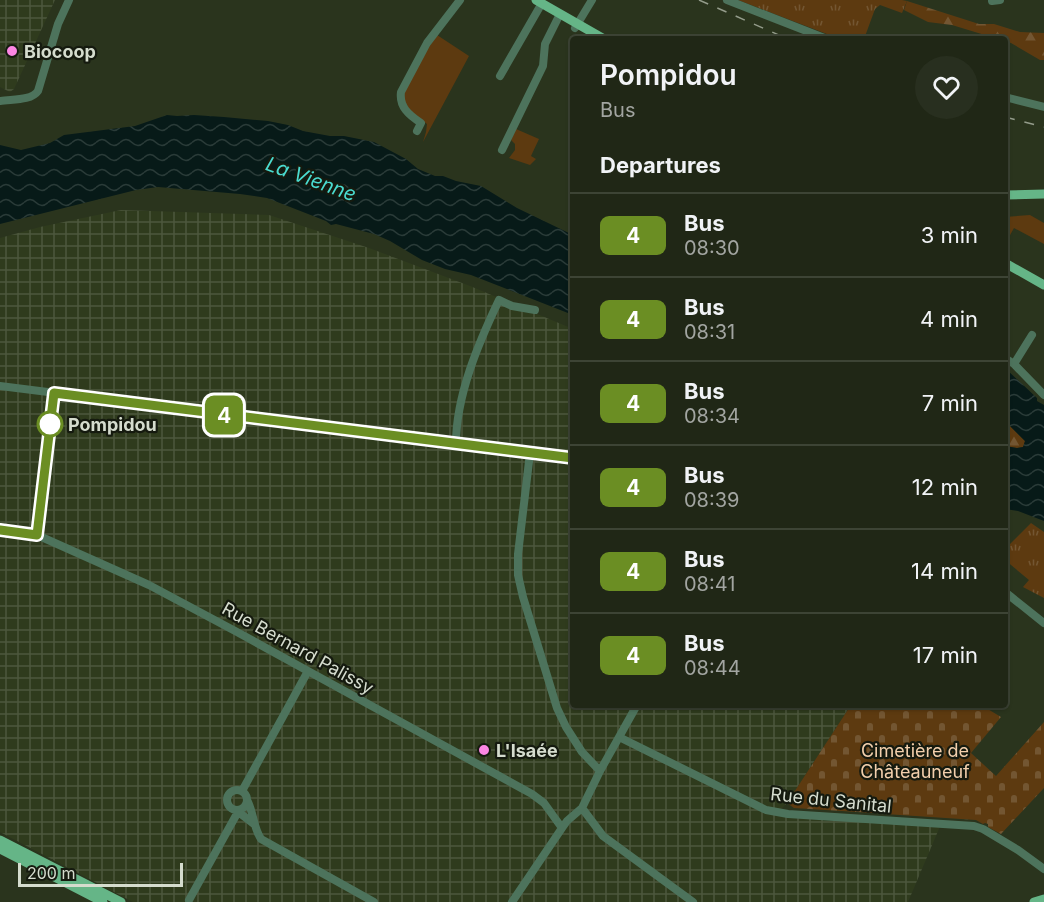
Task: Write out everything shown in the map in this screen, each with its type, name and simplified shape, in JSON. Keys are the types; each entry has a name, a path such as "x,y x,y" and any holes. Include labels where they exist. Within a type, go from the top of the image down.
{"main road":[{"path":"527,0 539,4 590,36"},
{"path":"539,4 558,18 598,36"},
{"path":"1008,195 1044,194"},
{"path":"1008,265 1044,285"},
{"path":"1008,272 1044,292"},
{"path":"0,840 121,902"},
{"path":"0,849 103,902"}],"street":[{"path":"0,100 35,96 58,24 69,0"},
{"path":"417,131 421,123 409,116 400,99 400,92 427,43 460,0"},
{"path":"576,26 592,0"},
{"path":"727,0 818,36"},
{"path":"500,76 539,4"},
{"path":"502,150 543,66 545,44 558,18"},
{"path":"1008,97 1044,107"},
{"path":"456,444 457,424 464,390 483,335 499,300 512,306 535,310"},
{"path":"1014,364 1032,335"},
{"path":"1008,360 1044,395"},
{"path":"0,386 570,458"},
{"path":"37,535 54,393"},
{"path":"530,453 518,554 520,586 562,720 582,752 600,771"},
{"name":"Rue Bernard Palissy","path":"0,530 37,535 148,585 532,794 544,803 562,828"},
{"path":"1008,594 1044,623"},
{"path":"242,791 308,671"},
{"path":"512,902 562,828 582,808 635,708"},
{"name":"Rue du Sanital","path":"619,738 766,810 788,814 974,826 1018,850 1044,869"},
{"path":"247,800 244,808 239,810 232,810 226,802 232,791 239,790 245,793 252,810 254,824 264,841 374,902"},
{"path":"582,808 603,836 693,902"},
{"path":"239,810 254,824"},
{"path":"189,900 239,810"}],"shaded area":[{"path":"0,0 55,0 14,89 10,92 0,87"},
{"path":"121,210 269,215 369,248 470,286 570,328 570,708 849,708 787,803 779,811 941,824 908,902 133,902 0,832 0,238"}],"green space":[{"path":"738,0 907,1 902,13 880,5 875,9 865,36 832,36"},
{"path":"907,1 979,24 994,24 1020,32 1044,33 1044,60 1008,42 1008,36 988,36 952,25 928,22 904,10"},
{"path":"437,35 469,56 423,142 427,124 406,108 403,100 406,86"},
{"path":"516,129 539,139 531,156 536,159 530,165 509,158 515,150 515,144 511,140"},
{"path":"1030,215 1044,223 1044,244 1014,228 1008,239 1008,217"},
{"path":"1008,424 1025,441 1023,447 1008,446"},
{"path":"1031,523 1044,532 1044,598 1023,587 1029,580 1008,562 1008,546"},
{"name":"Cimetière de Châteauneuf","path":"849,708 986,708 1001,717 971,753 996,776 1044,722 1044,788 1001,834 988,827 988,824 976,820 885,814 877,809 873,813 794,808 787,803"}],"water":[{"name":"La Vienne","path":"167,115 268,121 303,131 374,142 406,159 418,169 435,176 481,186 517,208 570,234 570,314 471,275 445,269 422,260 374,234 336,224 331,225 267,198 158,187 136,190 0,224 0,145 21,150 50,143 64,135 135,126"},
{"path":"1008,371 1037,398 1037,401 1044,405 1044,521 1008,509 1008,446 1023,447 1025,441 1008,424"}],"railway":[{"path":"699,0 781,36"},
{"path":"1008,118 1044,127"}],"bus line":[{"name":"4","path":"0,530 37,535 54,393 570,458"}],"place":[{"name":"Biocoop","path":"12,51"},
{"name":"Pompidou","path":"50,424"},
{"name":"L'Isaée","path":"484,750"}]}
